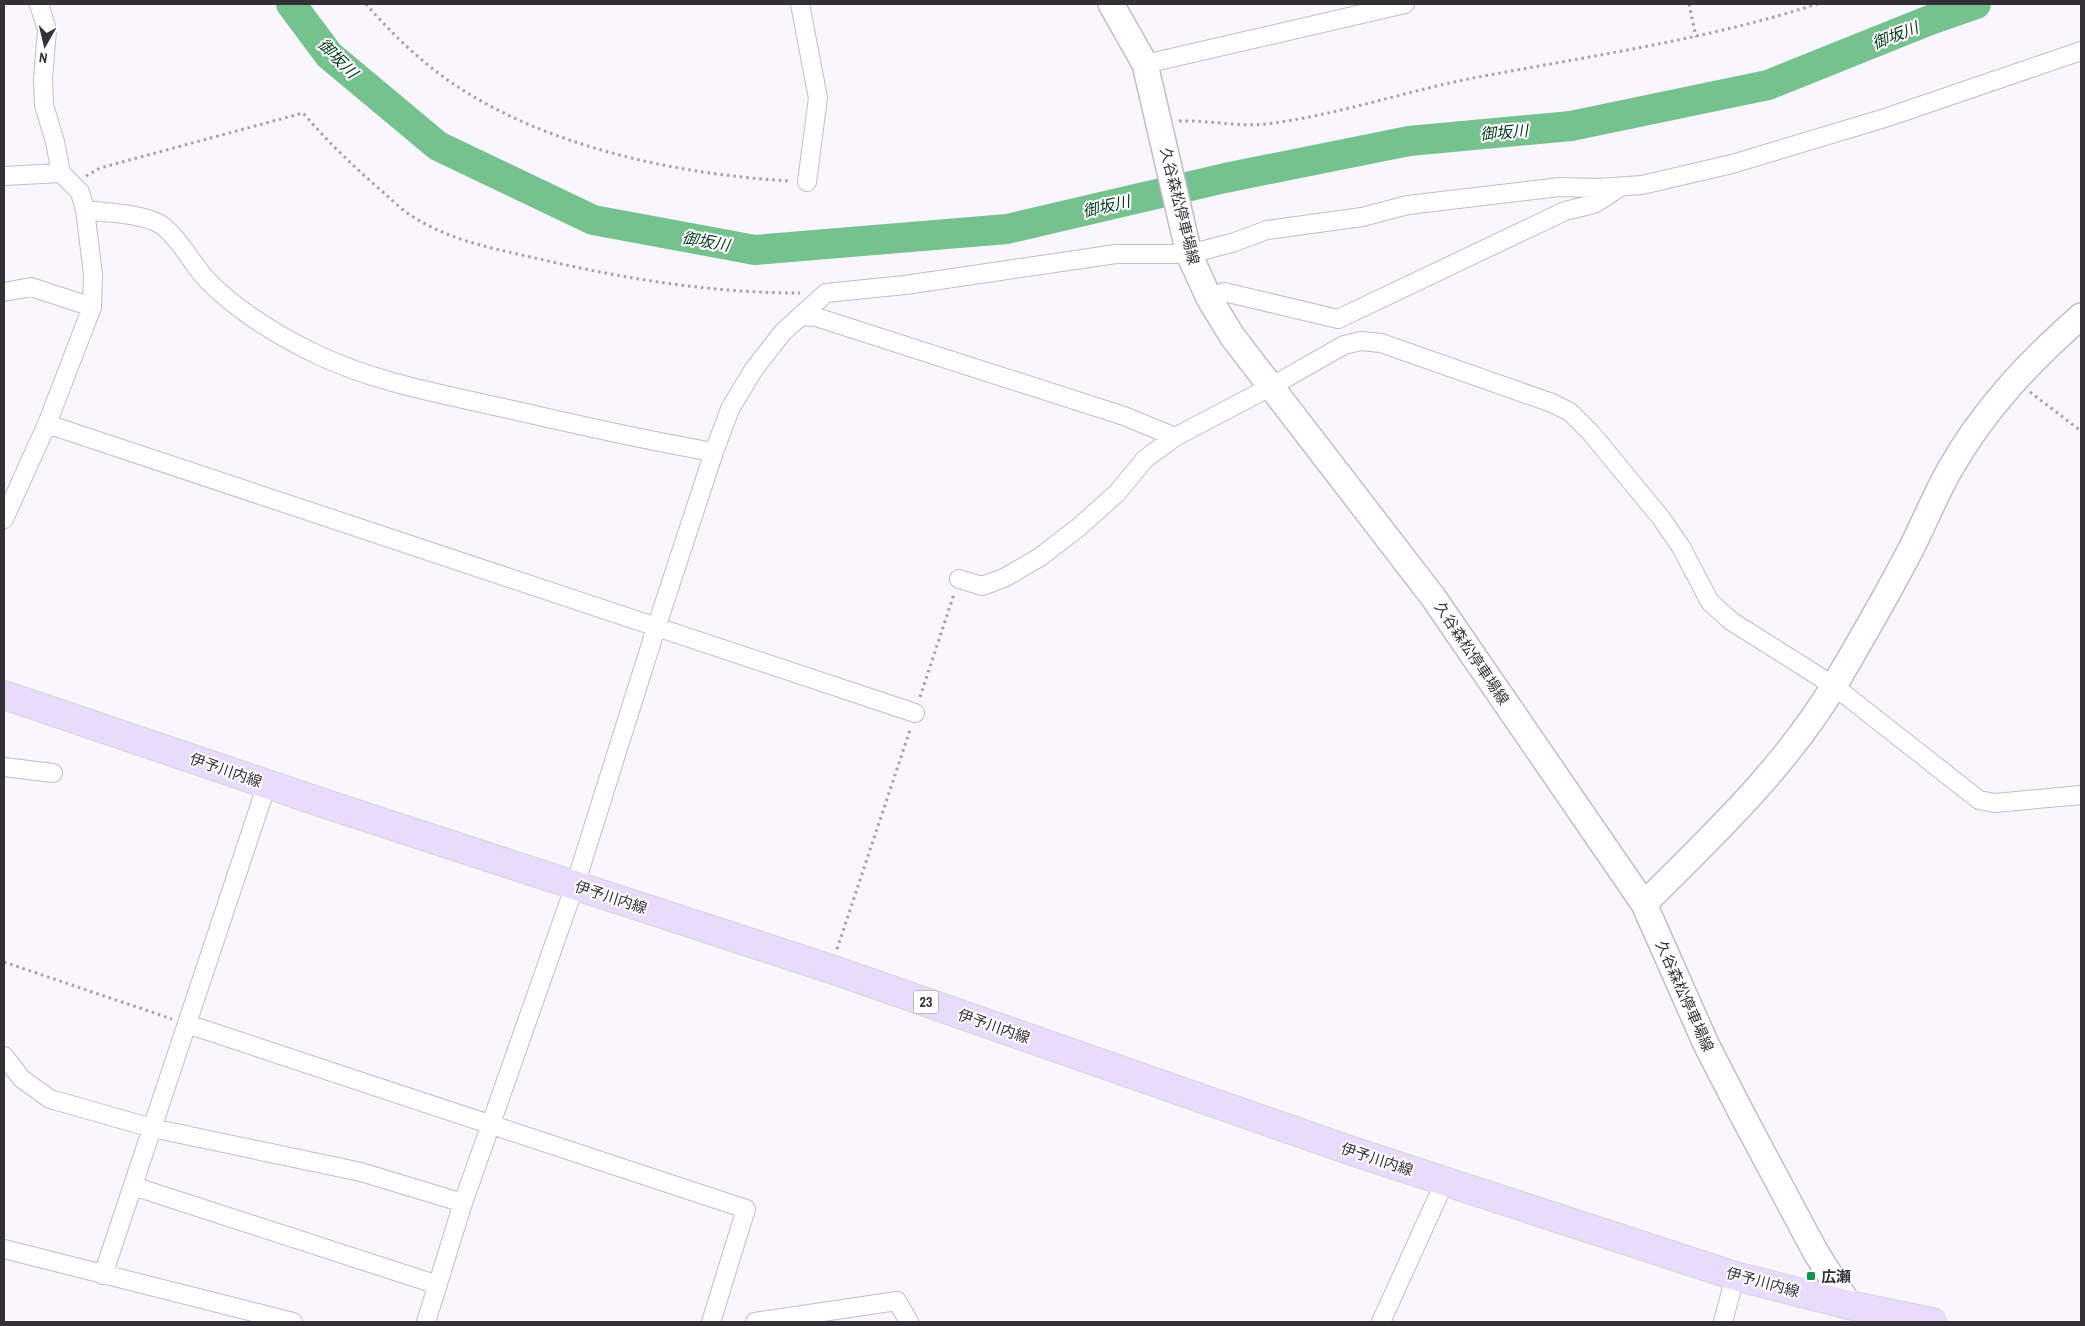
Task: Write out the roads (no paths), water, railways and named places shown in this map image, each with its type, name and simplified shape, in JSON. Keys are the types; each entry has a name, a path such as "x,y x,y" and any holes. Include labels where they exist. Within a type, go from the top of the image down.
{"main road":[{"name":"久谷森松停車場線","path":"1111,4 1145,64 1161,127 1187,248 1209,298 1232,336 1433,596 1644,904 1706,1044 1815,1251 1853,1314"},
{"path":"1644,904 1741,805 1801,734 1834,686 1910,551 1949,470 1971,437 2014,380 2081,316"},
{"name":"伊予川内線","path":"4,695 266,784 830,969 1445,1181 1735,1276 1853,1314 1932,1322"}],"street":[{"path":"4,519 47,424 92,307 93,274 85,210 80,192 66,178 44,105 43,79 48,30 39,4"},
{"path":"800,4 818,98 807,182"},
{"path":"1145,64 1405,4"},
{"path":"426,1322 463,1203 575,885 656,628 730,409 754,369 783,332 826,293 906,285 1116,254 1232,243 1267,230 1362,217 1408,205 1560,187 1598,188 1642,185 1732,164 1885,118 2081,51"},
{"path":"4,176 66,178"},
{"path":"1209,298 1224,292 1338,319 1565,211 1594,204 1622,186"},
{"path":"85,210 157,222 168,231 207,280 256,322 318,355 352,369 396,384 656,442 714,452"},
{"path":"4,292 31,287 92,307"},
{"path":"800,316 816,317 1124,416 1175,437"},
{"path":"959,579 982,586 1004,578 1040,557 1086,521 1117,493 1145,459 1175,437 1272,386 1344,345 1361,341 1381,343 1552,403 1570,412 1591,433 1661,518 1680,547 1710,602 1731,621 1834,686 1979,800 1995,803 2081,795"},
{"path":"47,424 915,713"},
{"path":"4,767 53,773"},
{"path":"103,1276 266,784"},
{"path":"187,1024 746,1208 711,1322"},
{"path":"4,1056 22,1080 50,1099 152,1128 361,1172 463,1203"},
{"path":"1381,1322 1445,1181"},
{"path":"133,1186 438,1285"},
{"path":"4,1249 103,1276 294,1322"},
{"path":"1722,1322 1735,1276"},
{"path":"755,1322 897,1301 909,1322"}],"waterway":[{"name":"御坂川","path":"291,4 329,55 438,146 593,220 755,250 1007,229 1225,178 1409,141 1571,126 1768,85 1930,20 1976,4"}],"place":[{"name":"広瀬","path":"1811,1276"}]}
